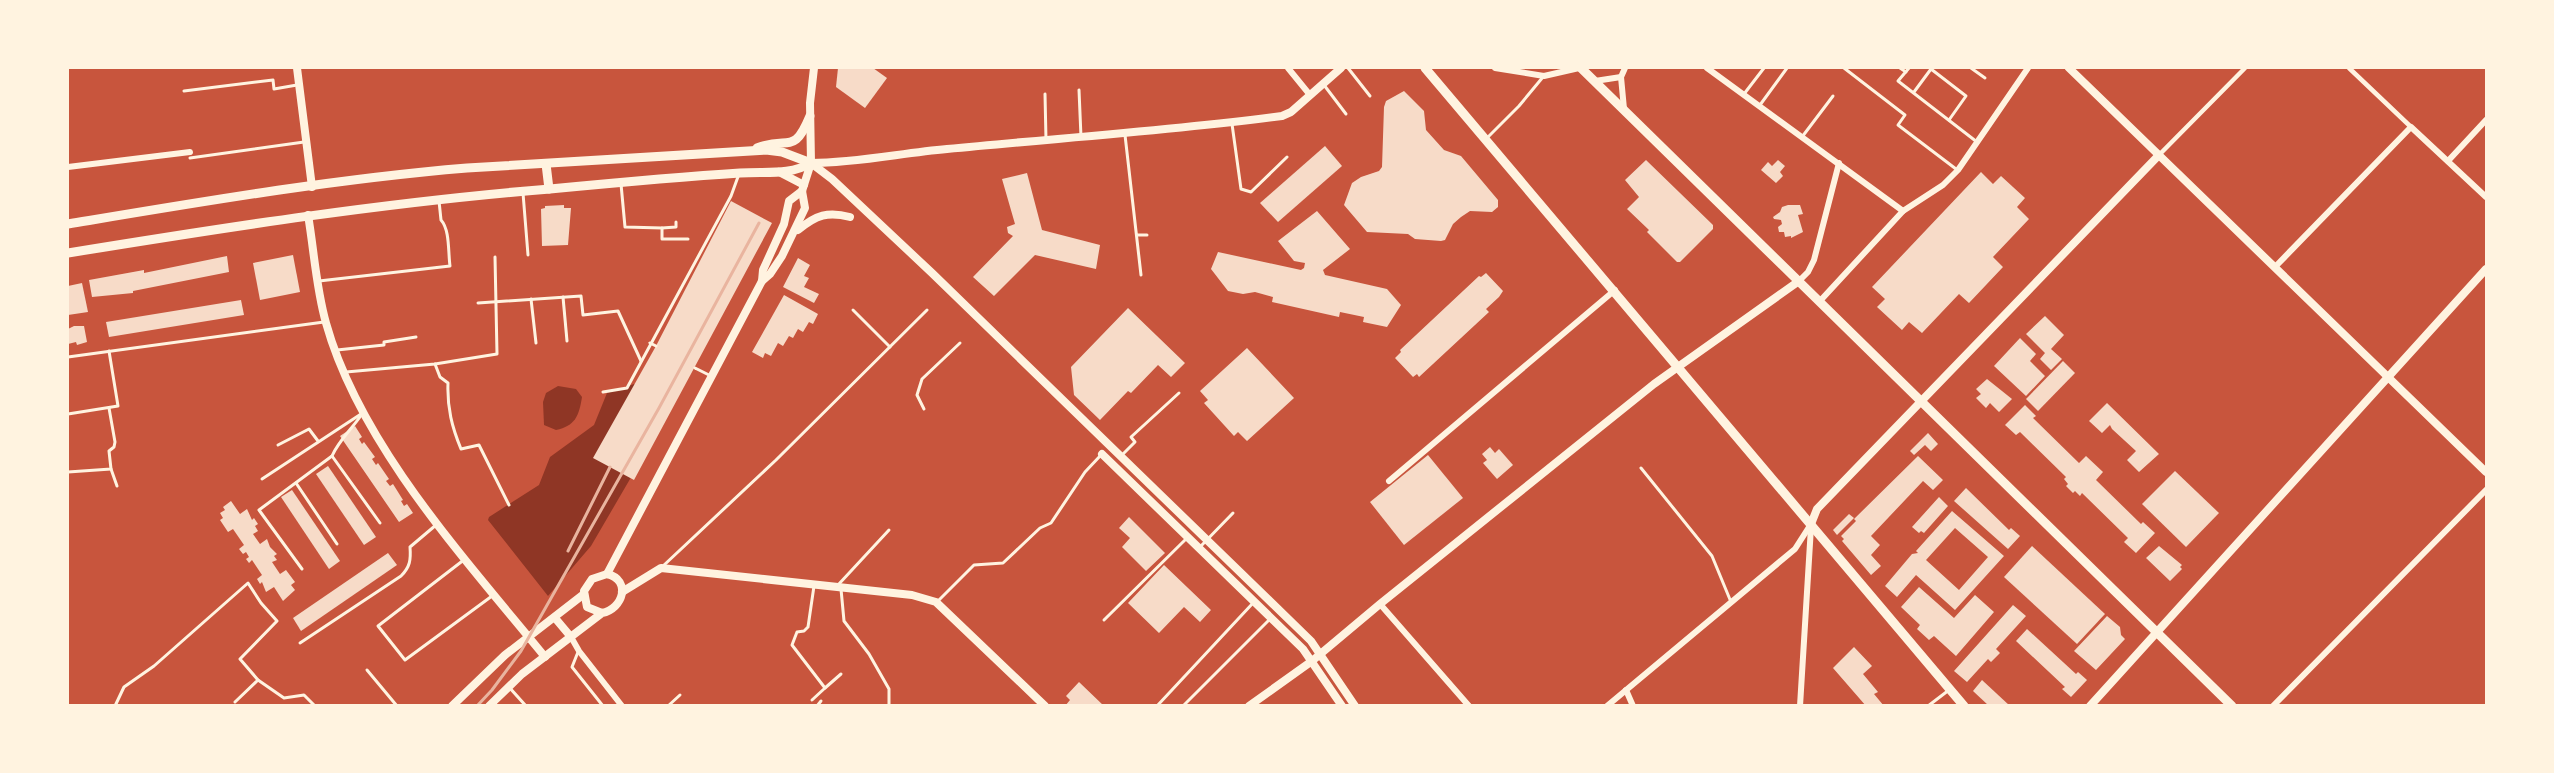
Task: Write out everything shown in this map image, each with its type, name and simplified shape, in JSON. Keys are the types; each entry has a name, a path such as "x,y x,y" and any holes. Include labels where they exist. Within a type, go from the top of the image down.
{"main road":[{"path":"607,574 762,281 770,274 795,232 805,208 803,188 811,163 810,116 814,68"},
{"path":"68,224 422,171 751,151 782,152 811,163 835,163 944,149 1081,139 1232,123 1287,114 1341,68"},
{"path":"1425,68 1964,705"},
{"path":"1580,68 2232,705"},
{"path":"751,151 766,144 795,142 802,135 810,116"},
{"path":"68,253 308,215 523,191 740,173 778,172 801,169 811,163"},
{"path":"546,164 549,189"},
{"path":"778,172 803,188"},
{"path":"762,281 763,270 784,224 789,201 803,188"},
{"path":"795,232 810,220 823,214 837,213 850,217"},
{"path":"2090,705 2487,269"},
{"path":"452,705 505,656 584,594 590,581 599,575 607,574 618,580 622,592 615,608 602,613 509,686 489,705"},
{"path":"584,594 587,606 602,613"},
{"path":"555,618 571,637"}],"street":[{"path":"297,68 312,187"},
{"path":"1288,68 1310,95"},
{"path":"1495,68 1544,75 1580,68"},
{"path":"1624,109 1621,77 1625,68"},
{"path":"1707,68 1903,211"},
{"path":"1820,301 1903,211 1943,185 1958,170 2025,68"},
{"path":"2069,68 2487,472"},
{"path":"1607,705 1794,549 1802,541 1817,509 2245,68"},
{"path":"2349,68 2487,197"},
{"path":"1595,81 1621,77"},
{"path":"2448,161 2487,120"},
{"path":"2275,267 2411,127"},
{"path":"68,167 190,155"},
{"path":"811,163 832,179 1311,641 1355,705"},
{"path":"1249,705 1312,661 1380,603 1679,366 1781,296 1799,281 1808,272 1814,260 1839,164"},
{"path":"308,215 326,322 344,372 363,413 397,468 438,523 493,595 545,657"},
{"path":"1389,481 1615,291"},
{"path":"1110,445 1102,454 1271,618 1312,661 1342,705"},
{"path":"2273,705 2487,490"},
{"path":"1800,705 1811,524"},
{"path":"622,592 661,568 912,595 936,602 1045,705"},
{"path":"1380,603 1469,705"},
{"path":"571,637 579,651 622,705"},
{"path":"1626,690 1633,705"}],"lane":[{"path":"1341,68 1370,96"},
{"path":"1744,94 1764,68"},
{"path":"1760,106 1787,68"},
{"path":"1844,68 1905,115 1898,125 1958,170"},
{"path":"1900,68 1906,72"},
{"path":"1909,68 1898,81 1977,142"},
{"path":"1971,68 1984,78"},
{"path":"1913,93 1931,69 1966,96 1949,120"},
{"path":"1486,139 1519,106 1544,75"},
{"path":"184,91 273,80 274,89 299,85"},
{"path":"1323,84 1346,114"},
{"path":"1079,90 1081,139"},
{"path":"1045,94 1046,141"},
{"path":"1802,137 1833,96"},
{"path":"1232,123 1241,189 1251,192 1287,157"},
{"path":"1125,135 1141,275"},
{"path":"190,155 306,141"},
{"path":"603,392 627,388 731,196 740,173"},
{"path":"621,184 625,227 676,227 676,222"},
{"path":"523,191 528,255"},
{"path":"319,281 450,266 446,231 444,222 441,220 439,201"},
{"path":"662,228 662,239 688,239"},
{"path":"1137,235 1147,235"},
{"path":"344,372 435,364 448,360 497,354 495,257"},
{"path":"478,303 581,296 583,315 618,311 641,361"},
{"path":"563,297 567,341"},
{"path":"531,299 536,343"},
{"path":"853,309 890,347"},
{"path":"661,568 927,310"},
{"path":"68,357 326,322"},
{"path":"336,350 384,345 384,342 416,337"},
{"path":"650,343 656,346"},
{"path":"924,409 917,395 922,379 960,343"},
{"path":"68,414 118,406 109,351"},
{"path":"435,364 440,376 448,383 447,406 452,428 461,449 479,445 509,505"},
{"path":"695,368 711,376"},
{"path":"1121,456 1135,442 1131,437 1179,393"},
{"path":"109,408 114,442 114,447 109,451 111,469 117,486"},
{"path":"262,479 363,413"},
{"path":"302,569 259,510 332,456 338,443 350,433 363,413"},
{"path":"278,445 309,429 318,441"},
{"path":"936,602 974,565 1003,563 1040,528 1051,523 1085,472 1102,454"},
{"path":"332,456 380,523"},
{"path":"1641,468 1712,556 1731,602"},
{"path":"68,472 111,469"},
{"path":"296,483 336,544"},
{"path":"1200,548 1233,513"},
{"path":"300,643 401,576 408,568 410,548 438,523"},
{"path":"889,530 839,587 844,621 890,689 889,705"},
{"path":"1104,620 1188,536"},
{"path":"466,559 378,626 405,660 493,595"},
{"path":"116,705 124,687 154,666 248,583 277,621 240,659 258,680 284,698 304,695 315,705"},
{"path":"814,584 808,627 804,631 797,632 792,645 825,688"},
{"path":"1157,705 1255,602"},
{"path":"1183,705 1271,618"},
{"path":"579,651 572,667 603,705"},
{"path":"367,670 397,705"},
{"path":"812,700 841,674"},
{"path":"235,702 258,680"},
{"path":"509,686 526,705"},
{"path":"1928,705 1950,689"},
{"path":"668,705 680,695"},
{"path":"816,705 821,701"}],"shaded area":[{"path":"634,384 672,407 591,546 548,596 488,520 489,517 539,485 550,457 594,425 607,393"},
{"path":"558,386 576,389 582,397 579,410 572,423 556,430 544,425 543,402 546,393"}],"building":[{"path":"838,68 873,68 887,78 865,108 836,87"},
{"path":"1404,91 1424,111 1426,130 1444,150 1461,156 1498,200 1498,207 1492,212 1470,211 1461,217 1453,224 1445,240 1415,239 1408,234 1367,232 1344,205 1352,183 1361,177 1379,171 1382,167 1384,107 1386,101"},
{"path":"1325,146 1342,166 1278,222 1260,203"},
{"path":"1646,160 1713,225 1713,229 1680,262 1677,262 1647,232 1649,230 1627,209 1639,197 1625,180"},
{"path":"1778,160 1785,166 1780,172 1783,176 1776,183 1761,170 1768,162 1772,166"},
{"path":"1981,172 1993,184 2001,176 2025,198 2017,207 2029,219 1993,257 2003,267 1969,303 1959,294 1922,333 1909,322 1902,330 1877,307 1885,299 1872,287"},
{"path":"1027,173 1042,230 1100,245 1096,269 1035,255 994,296 973,277 1013,236 1008,233 1007,227 1015,224 1002,179"},
{"path":"731,201 772,223 634,480 593,458 656,346"},
{"path":"564,205 564,208 571,208 568,245 542,246 541,209 545,206"},
{"path":"1800,205 1803,214 1798,215 1803,232 1791,238 1791,236 1785,237 1784,232 1779,232 1778,227 1782,224 1781,220 1773,217 1780,212 1782,207"},
{"path":"1317,211 1350,249 1323,270 1325,275 1387,289 1401,305 1387,327 1363,322 1364,317 1340,312 1339,317 1272,302 1273,297 1255,292 1243,294 1228,291 1211,269 1218,252 1301,270 1305,263 1294,261 1278,241"},
{"path":"293,255 300,292 260,300 253,263"},
{"path":"227,256 229,272 133,291 133,293 92,297 89,280 144,270 144,273"},
{"path":"798,258 810,265 804,276 809,278 804,287 819,294 814,303 783,287"},
{"path":"1486,273 1503,291 1486,309 1489,312 1419,377 1417,374 1413,377 1395,358 1401,352 1400,350 1479,276"},
{"path":"82,283 88,312 68,315 68,286"},
{"path":"784,295 818,314 813,324 809,322 803,332 798,329 793,338 789,336 783,346 778,343 771,356 765,353 763,358 752,352"},
{"path":"241,300 244,315 109,337 106,322"},
{"path":"1128,308 1185,363 1171,377 1158,365 1100,420 1074,395 1071,367"},
{"path":"2045,316 2064,335 2051,349 2062,359 2051,370 2040,359 2045,353 2026,334"},
{"path":"74,326 84,326 87,342 77,345 76,342 68,344 68,329"},
{"path":"2020,338 2036,354 2030,361 2045,376 2026,396 1994,366"},
{"path":"1247,348 1294,398 1247,441 1238,432 1234,436 1204,403 1208,400 1200,391"},
{"path":"2063,361 2075,373 2038,411 2026,399"},
{"path":"1987,379 2012,399 1999,412 1990,403 1986,408 1976,398 1981,394 1976,389"},
{"path":"2107,403 2159,454 2139,472 2127,460 2136,451 2110,425 2102,433 2089,421"},
{"path":"2025,405 2036,416 2033,418 2079,463 2086,456 2103,472 2096,480 2141,524 2143,522 2155,533 2136,553 2124,542 2128,538 2082,493 2080,496 2075,491 2073,493 2066,486 2068,484 2064,479 2066,477 2020,432 2016,435 2005,425"},
{"path":"355,426 362,437 359,439 362,444 364,442 375,457 372,459 376,465 378,463 389,479 386,481 390,486 393,484 404,506 407,504 413,513 399,522 340,436"},
{"path":"1928,433 1938,444 1931,451 1925,445 1914,455 1910,451"},
{"path":"1490,447 1495,453 1499,449 1513,465 1497,479 1483,463 1487,460 1482,454"},
{"path":"1428,455 1463,498 1404,545 1370,502"},
{"path":"1918,456 1943,480 1933,490 1923,481 1871,536 1880,545 1871,555 1881,566 1871,575 1842,541 1844,539 1841,536 1856,521 1854,519"},
{"path":"328,466 376,537 364,545 316,474"},
{"path":"2175,471 2219,513 2186,547 2142,504"},
{"path":"1966,488 2009,530 2011,528 2020,536 2008,549 1954,501"},
{"path":"292,490 340,561 329,569 281,497"},
{"path":"1939,497 1948,506 1924,533 1921,531 1919,533 1912,527"},
{"path":"231,501 240,514 247,509 252,520 254,518 258,524 255,526 258,531 253,534 260,544 267,539 270,547 277,554 274,556 277,560 272,562 280,574 286,570 295,582 291,585 295,590 283,601 274,587 266,592 262,582 260,584 257,579 262,575 252,560 249,563 246,559 249,557 246,552 243,554 239,549 244,545 233,529 228,532 220,520 223,518 220,513 225,510 223,507"},
{"path":"1952,511 2004,556 1955,610 1916,575 1897,597 1885,586 1912,554 1918,553 1916,551","holes":["1955,528 1988,557 1959,590 1926,560"]},
{"path":"1849,514 1854,518 1837,535 1833,530"},
{"path":"1129,517 1165,553 1146,571 1122,547 1130,538 1119,528"},
{"path":"2032,546 2105,614 2077,644 2004,577"},
{"path":"2159,546 2182,565 2180,567 2182,569 2170,581 2146,558"},
{"path":"388,553 397,565 301,631 293,618"},
{"path":"1164,565 1211,610 1200,622 1184,607 1159,633 1128,603"},
{"path":"1919,587 1954,618 1975,595 1994,612 1956,656 1934,636 1929,640 1917,629 1920,625 1901,607"},
{"path":"2013,605 2026,616 1996,649 2000,653 1991,662 1988,659 1967,682 1954,671"},
{"path":"2107,616 2120,627 2121,635 2125,639 2096,670 2074,651"},
{"path":"2027,629 2076,674 2078,672 2087,680 2071,697 2062,689 2065,687 2016,641"},
{"path":"1854,647 1872,666 1863,674 1878,692 1874,694 1884,706 1866,706 1833,668"},
{"path":"1982,680 2010,706 1989,706 1973,691"},
{"path":"1079,682 1104,706 1065,706 1070,700 1066,696"}],"railway":[{"path":"477,706 521,651 659,408 759,223"},
{"path":"568,551 610,467"}]}
